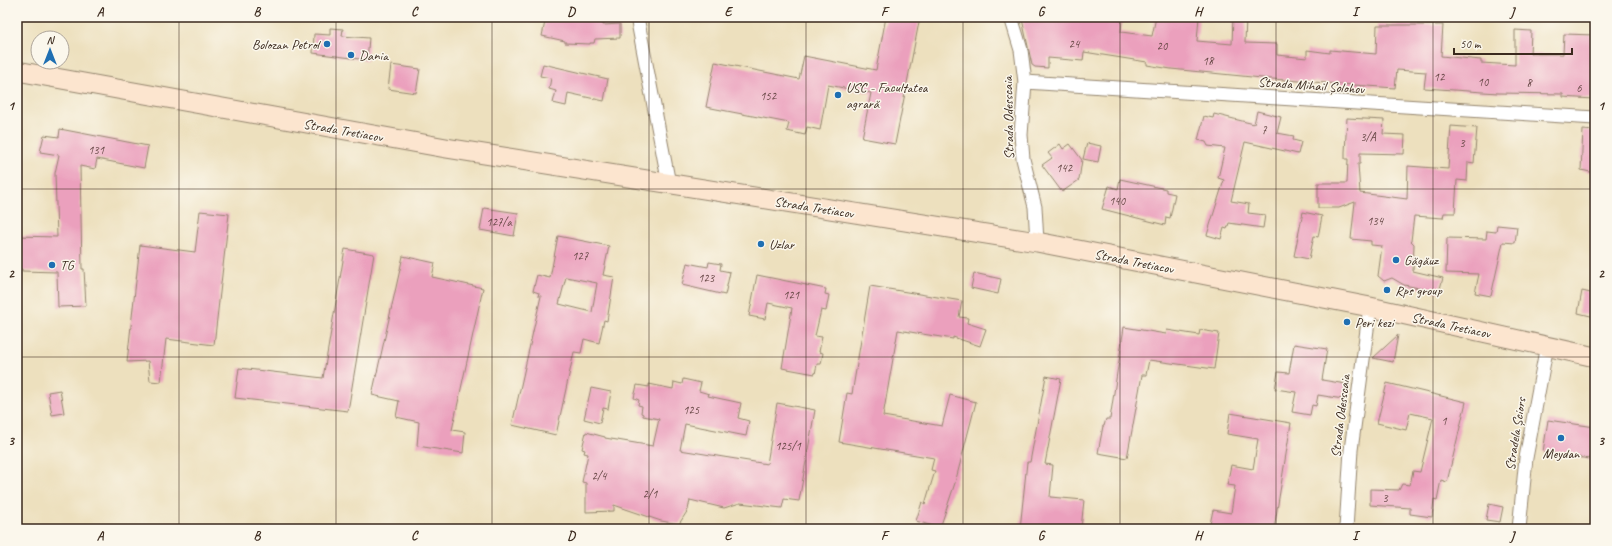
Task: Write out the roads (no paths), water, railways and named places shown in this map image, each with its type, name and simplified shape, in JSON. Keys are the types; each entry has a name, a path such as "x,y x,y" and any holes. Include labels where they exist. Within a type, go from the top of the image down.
{"street":[{"path":"637,17 669,184"},
{"name":"Strada Odesscaia","path":"1011,17 1021,50 1025,82 1021,135 1023,158 1036,207 1037,242"},
{"name":"Strada Tretiacov","path":"17,71 438,147 1037,242 1370,307 1547,345 1595,357"},
{"name":"Strada Mihail Șolohov","path":"1025,82 1595,118"},
{"name":"Strada Odesscaia","path":"1346,529 1351,450 1370,307"},
{"name":"Stradela Șciors","path":"1519,529 1526,458 1547,345"}],"place":[{"name":"Bolozan Petrol","path":"327,44"},
{"name":"Dania","path":"351,55"},
{"name":"USC - Facultatea agrară","path":"838,95"},
{"name":"Uzlar","path":"761,244"},
{"name":"Găgăuz","path":"1396,260"},
{"name":"TG","path":"52,265"},
{"name":"Rps group","path":"1387,290"},
{"name":"Peri kezi","path":"1347,322"},
{"name":"Meydan","path":"1561,438"}]}
